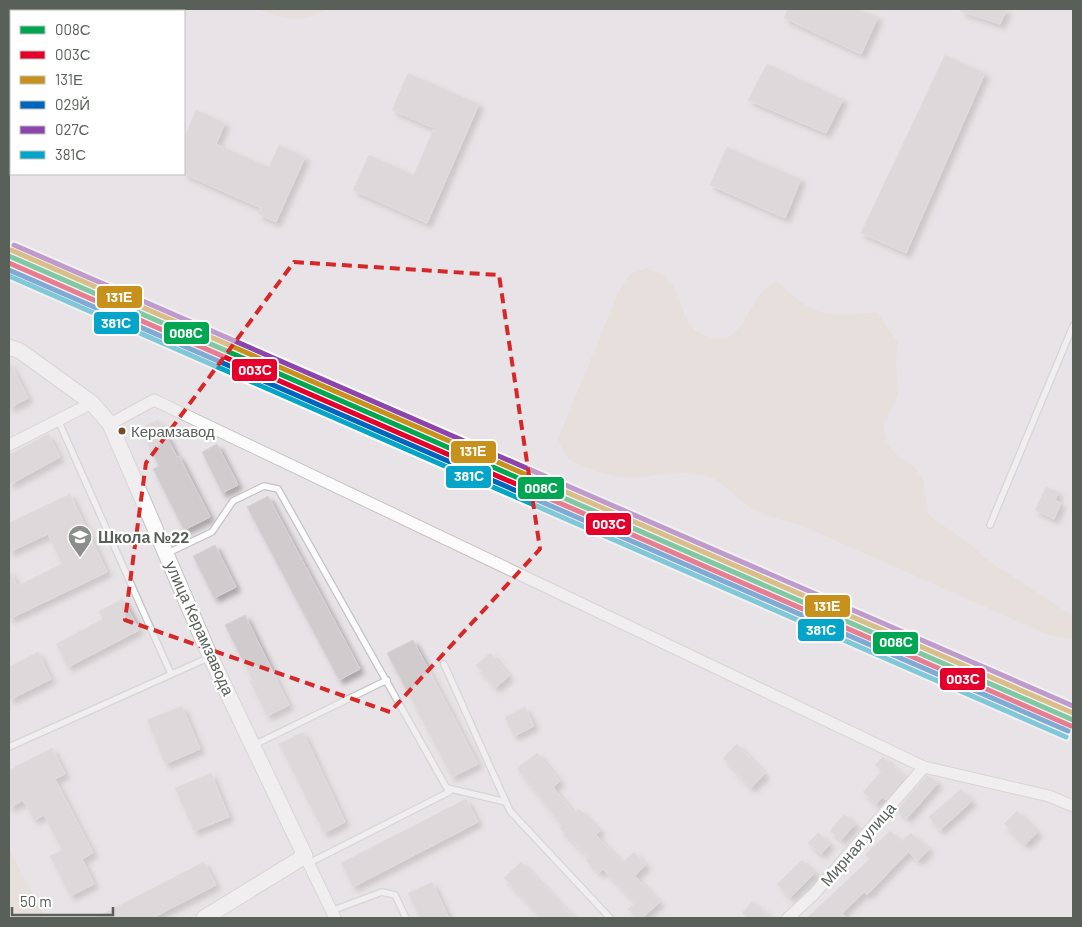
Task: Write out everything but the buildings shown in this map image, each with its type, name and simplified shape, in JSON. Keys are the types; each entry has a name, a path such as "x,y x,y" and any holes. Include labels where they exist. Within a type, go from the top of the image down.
{"street":[{"name":"улица Керамзавода","path":"9,347 20,351 92,403 110,424 210,656 254,745 333,915"},
{"path":"110,424 154,400 924,767 1049,796 1073,806"},
{"path":"9,445 92,403"},
{"name":"Мирная улица","path":"788,918 814,894 924,767"},
{"path":"204,918 307,860"}],"lane":[{"path":"990,525 1073,326"},
{"path":"58,420 171,674"},
{"path":"167,553 212,532 233,501 264,486 278,489 449,792 307,860"},
{"path":"9,747 210,656"},
{"path":"444,664 510,811 610,918"},
{"path":"254,745 387,680"},
{"path":"447,788 506,802"},
{"path":"333,915 382,892 395,895 406,918"}],"highlighted area":[{"path":"294,262 499,275 540,549 390,712 125,620 146,463"}],"shaded area":[{"path":"257,9 326,9 309,17 292,18 274,15"},
{"path":"647,268 665,276 673,285 690,324 697,332 709,337 726,339 740,327 760,294 776,281 799,301 824,313 877,313 898,342 896,360 898,395 883,427 887,444 899,457 914,466 923,480 928,514 977,550 983,557 1073,616 1073,639 1049,635 800,525 762,513 744,503 722,484 710,477 686,473 635,478 619,477 579,465 566,456 558,439 618,293 630,274"},
{"path":"9,849 44,916 41,918 9,918"}],"transit line":[{"name":"027С","path":"14,245 1073,706"},
{"name":"131Е","path":"11,250 1073,713"},
{"name":"008С","path":"9,256 1073,720"},
{"name":"003С","path":"9,263 1071,726"},
{"name":"029Й","path":"9,270 1068,731"},
{"name":"381С","path":"9,276 1066,737"}],"place":[{"name":"Керамзавод","path":"122,431"},
{"name":"Школа №22","path":"80,558"}]}
